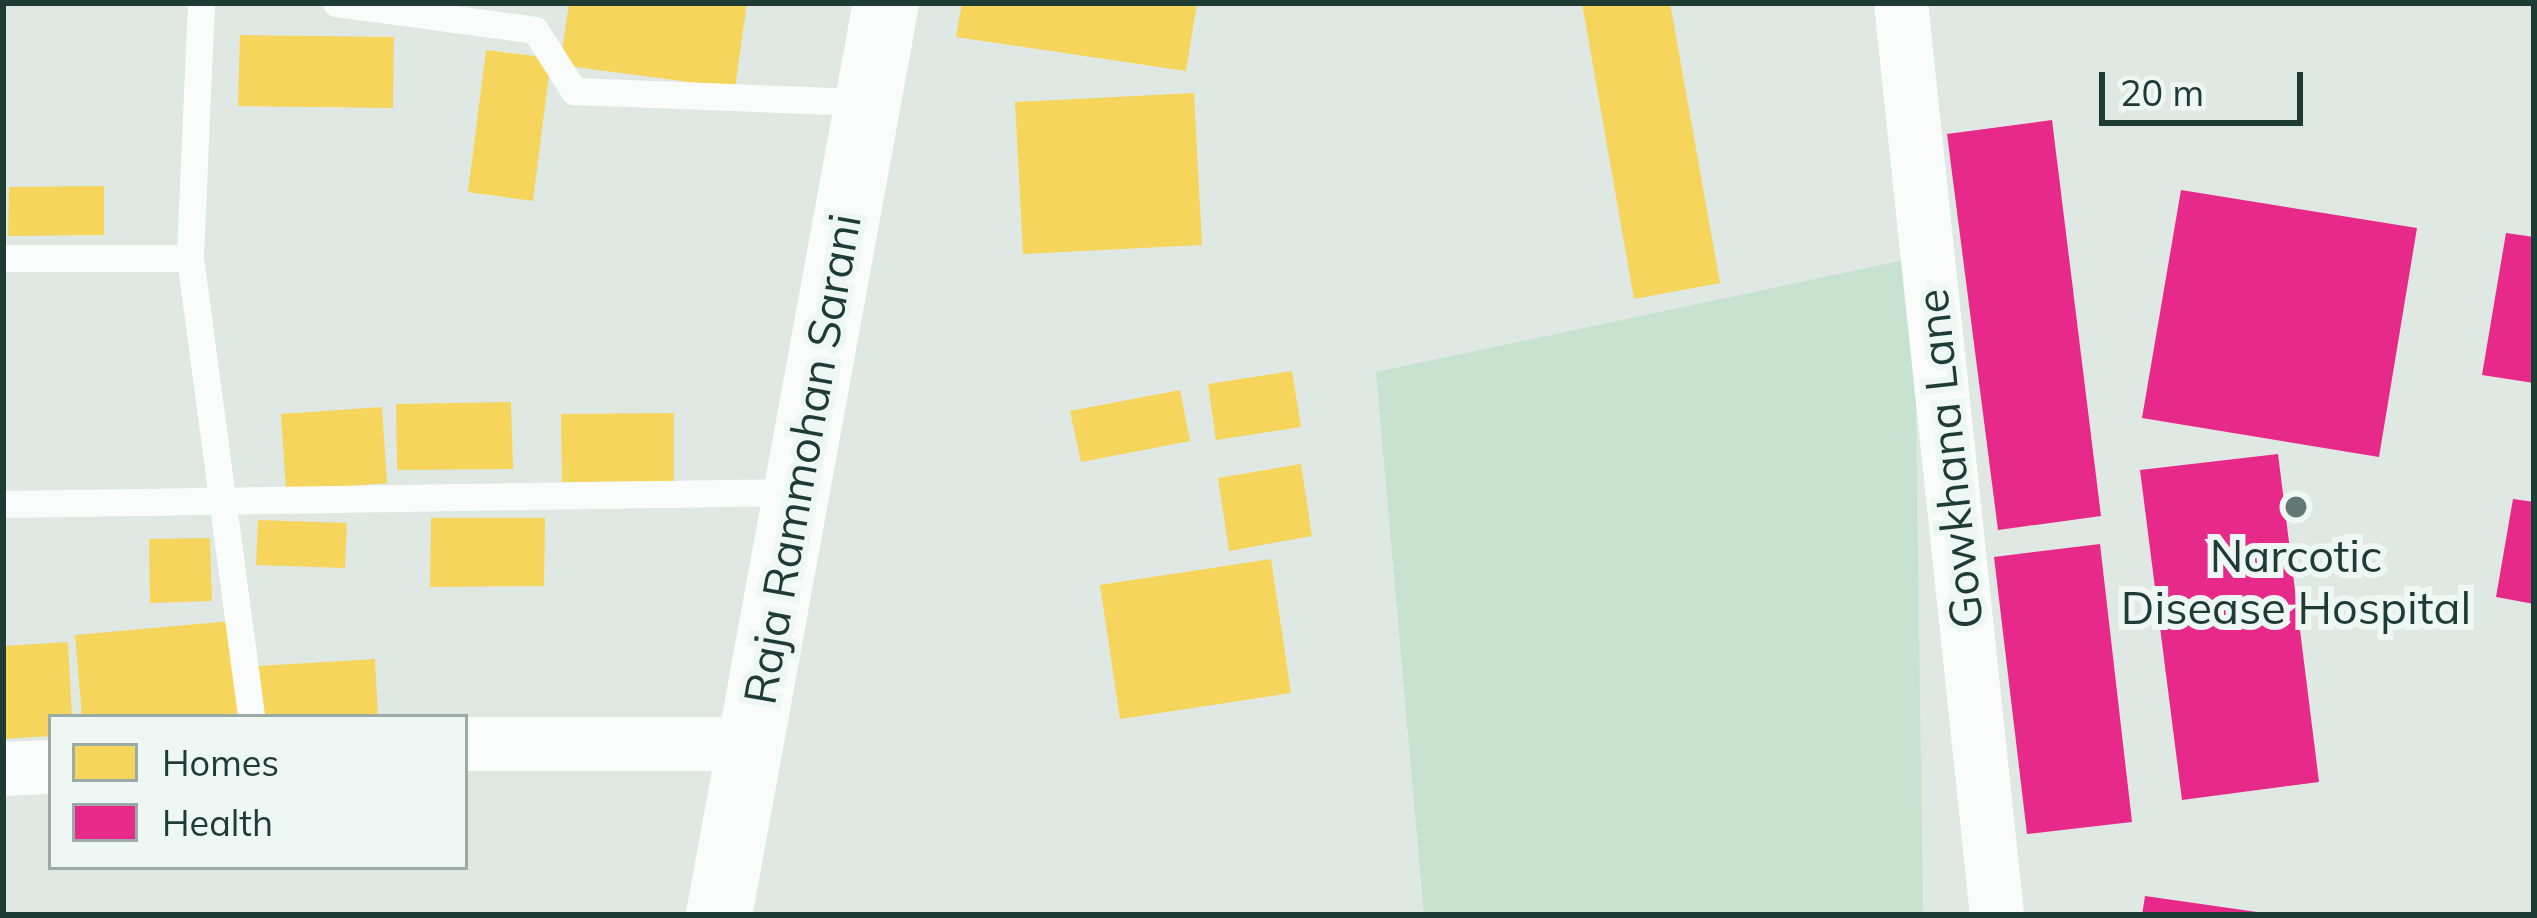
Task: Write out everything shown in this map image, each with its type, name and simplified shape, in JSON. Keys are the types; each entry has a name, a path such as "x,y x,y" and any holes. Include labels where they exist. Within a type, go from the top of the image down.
{"main road":[{"name":"Raja Rammohan Sarani","path":"719,915 886,3"}],"street":[{"name":"Gowkhana Lane","path":"1901,3 1997,915"},
{"path":"468,743 751,744"},
{"path":"3,769 48,767"}],"lane":[{"path":"201,3 190,258 230,502 250,714"},
{"path":"336,3 441,7 535,30 574,91 867,102"},
{"path":"3,258 190,258"},
{"path":"3,503 797,492"}],"green space":[{"path":"1914,258 1923,915 1424,915 1376,372"}],"building: Homes":[{"path":"569,3 747,3 735,88 560,65"},
{"path":"962,3 1197,3 1186,71 956,37"},
{"path":"1582,3 1670,3 1720,283 1634,299"},
{"path":"240,35 394,37 393,108 238,106"},
{"path":"486,50 551,58 533,201 468,192"},
{"path":"1194,93 1202,245 1023,254 1015,102"},
{"path":"104,186 104,235 8,236 9,187"},
{"path":"1292,371 1301,427 1216,440 1208,384"},
{"path":"1180,390 1190,441 1081,462 1070,411"},
{"path":"511,402 513,469 397,470 396,404"},
{"path":"382,407 387,483 286,491 281,414"},
{"path":"674,413 674,481 562,482 561,414"},
{"path":"1301,464 1312,536 1229,551 1218,478"},
{"path":"431,518 545,518 544,586 430,587"},
{"path":"258,520 347,523 345,568 256,565"},
{"path":"210,538 212,601 150,603 149,539"},
{"path":"1271,559 1291,693 1120,719 1100,585"},
{"path":"231,621 240,714 82,714 75,635"},
{"path":"68,642 72,714 48,714 48,736 3,739 3,646"},
{"path":"375,659 378,714 260,714 258,666"}],"building: Health":[{"path":"2052,120 2101,516 1998,530 1947,134"},
{"path":"2181,190 2417,228 2379,457 2142,418"},
{"path":"2506,233 2534,237 2534,383 2482,375"},
{"path":"2278,454 2319,782 2182,800 2140,470"},
{"path":"2513,499 2534,502 2534,604 2496,597"},
{"path":"2100,544 2132,822 2027,834 1994,557"},
{"path":"2145,896 2257,912 2257,915 2142,915"}],"place":[{"name":"Narcotic Disease Hospital","path":"2296,507"}]}
